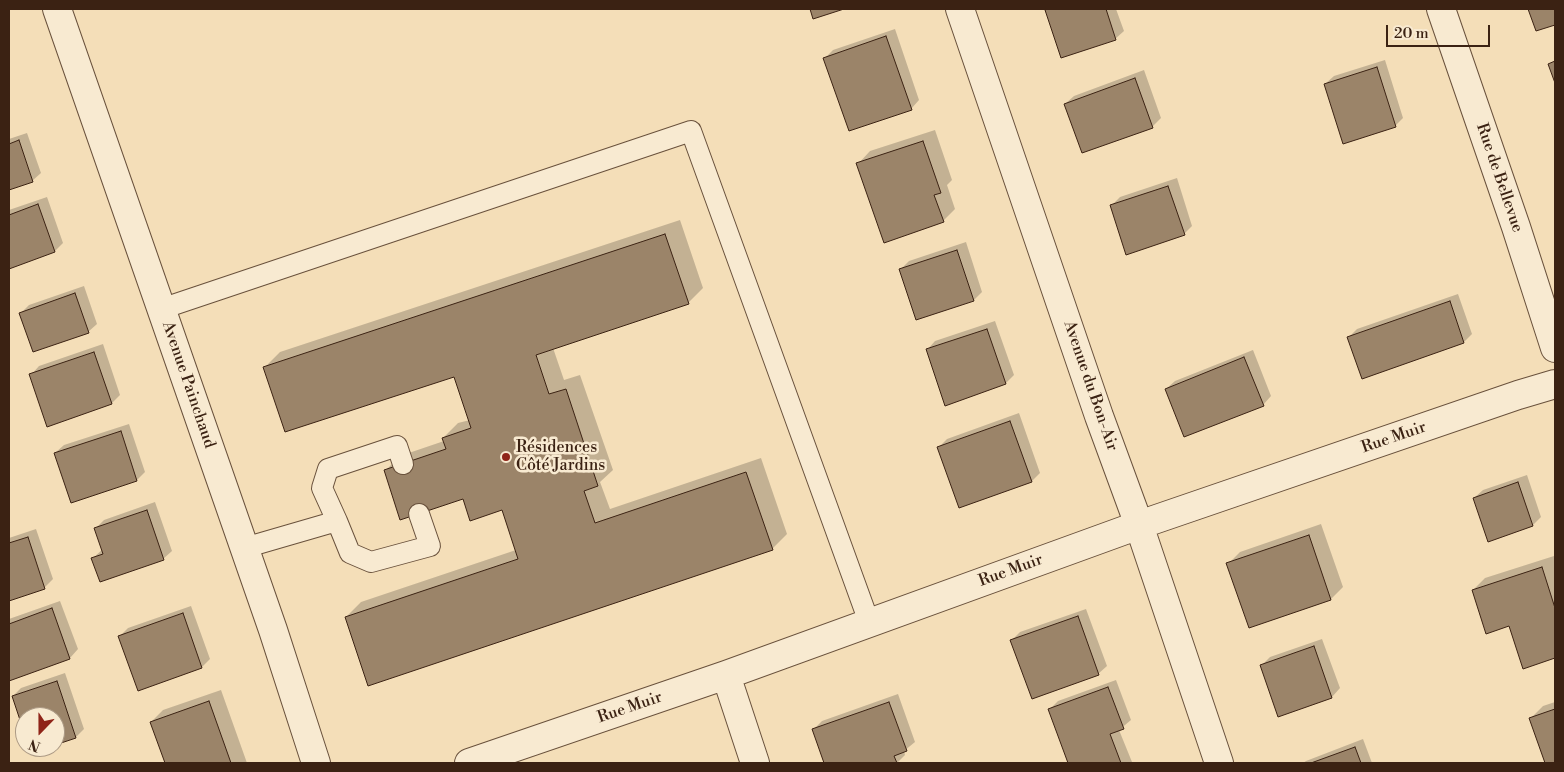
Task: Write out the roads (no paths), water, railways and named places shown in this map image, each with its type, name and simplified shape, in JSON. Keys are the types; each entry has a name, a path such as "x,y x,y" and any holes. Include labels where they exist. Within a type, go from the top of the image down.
{"street":[{"name":"Avenue Painchaud","path":"57,9 273,630 316,763"},
{"name":"Avenue du Bon-Air","path":"960,9 1099,416 1139,525 1219,763"},
{"name":"Rue de Bellevue","path":"1441,9 1516,227 1555,348"},
{"name":"Rue Muir","path":"469,763 726,675 1139,525 1509,398 1555,384"},
{"path":"726,675 755,763"}],"lane":[{"path":"161,309 691,131 869,622"},
{"path":"403,464 397,446 328,469 322,488 350,553 371,562 430,546 419,514"},
{"path":"244,548 337,521"}],"place":[{"name":"Résidences Côté Jardins","path":"506,457"}]}
